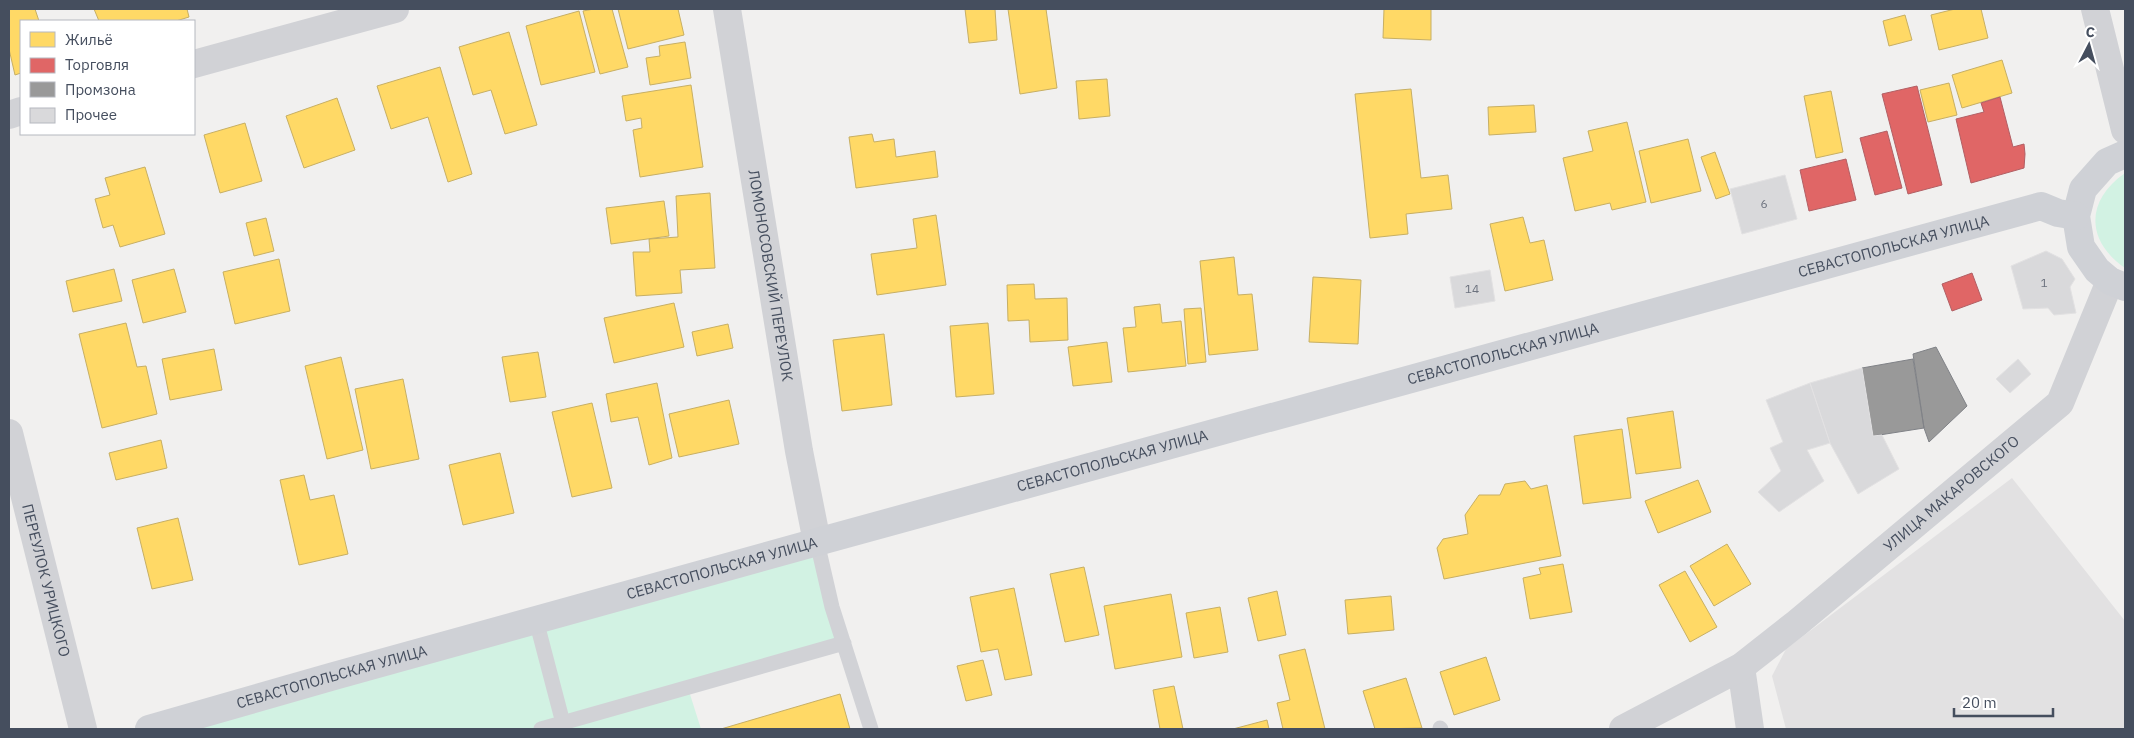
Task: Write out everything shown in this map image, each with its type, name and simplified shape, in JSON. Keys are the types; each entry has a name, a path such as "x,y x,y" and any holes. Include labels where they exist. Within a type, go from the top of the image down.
{"main road":[{"path":"2118,284 2097,270 2081,246 2076,216 2084,190 2108,162 2125,154"},
{"name":"СЕВАСТОПОЛЬСКАЯ УЛИЦА","path":"149,729 817,542 2041,206 2058,213 2076,216"}],"street":[{"path":"195,64 395,9"},
{"name":"ЛОМОНОСОВСКИЙ ПЕРЕУЛОК","path":"728,9 799,451 817,542"},
{"path":"2096,9 2125,130"},
{"name":"УЛИЦА МАКАРОВСКОГО","path":"1623,729 1741,667 1797,623 2060,403 2118,284"},
{"name":"ПЕРЕУЛОК УРИЦКОГО","path":"9,433 83,729"},
{"path":"1741,667 1750,729"}],"lane":[{"path":"817,542 832,607 870,729"},
{"path":"536,620 563,723"},
{"path":"541,729 844,643"}],"shaded area":[{"path":"2012,478 2125,621 2125,729 1786,729 1772,676 1786,649"}],"green space":[{"path":"2125,173 2125,268 2103,246 2097,233 2095,221 2097,208 2103,196 2112,184"},
{"path":"817,542 844,643 688,688 701,729 149,729"}],"building: Жильё":[{"path":"9,9 35,9 39,20 20,20 20,73 15,75 9,49"},
{"path":"94,9 187,9 189,17 179,20 99,20"},
{"path":"612,9 628,67 600,74 583,11"},
{"path":"618,9 678,9 684,35 628,49"},
{"path":"965,9 995,9 997,40 969,43"},
{"path":"1008,9 1046,9 1057,88 1020,94"},
{"path":"1384,9 1431,9 1431,40 1383,38"},
{"path":"1955,9 1981,9 1988,38 1939,50 1931,15"},
{"path":"579,11 595,72 541,85 526,26"},
{"path":"1905,15 1912,40 1889,46 1883,21"},
{"path":"509,32 537,125 505,134 491,90 473,95 459,47"},
{"path":"685,42 691,78 650,85 646,58 660,56 659,46"},
{"path":"2002,60 2012,93 1962,108 1952,75"},
{"path":"440,67 472,174 448,182 428,117 391,129 377,86"},
{"path":"1107,79 1110,116 1079,119 1076,81"},
{"path":"1949,83 1957,115 1928,122 1920,90"},
{"path":"691,85 703,167 640,177 633,130 642,128 641,118 626,121 622,96"},
{"path":"1411,89 1421,178 1448,175 1452,209 1406,214 1408,234 1370,238 1355,94"},
{"path":"1831,91 1843,152 1816,158 1804,96"},
{"path":"337,98 355,150 304,168 286,116"},
{"path":"1534,105 1536,132 1489,135 1488,107"},
{"path":"1627,122 1646,202 1612,210 1610,203 1575,211 1563,158 1593,151 1588,131"},
{"path":"245,123 262,181 220,193 204,135"},
{"path":"872,134 874,142 894,139 896,157 935,151 938,177 856,188 849,137"},
{"path":"1688,139 1701,191 1651,203 1639,151"},
{"path":"1715,152 1730,194 1716,199 1701,157"},
{"path":"145,167 165,234 120,247 113,225 103,228 95,199 110,195 105,178"},
{"path":"710,193 715,268 680,270 682,293 636,296 633,252 650,252 649,239 678,237 676,196"},
{"path":"664,201 669,236 611,244 606,208"},
{"path":"936,215 946,285 877,295 871,254 917,248 913,219"},
{"path":"1523,217 1530,243 1544,240 1553,280 1505,291 1490,224"},
{"path":"266,218 274,251 254,256 246,223"},
{"path":"1234,257 1238,295 1252,294 1258,350 1209,355 1200,261"},
{"path":"279,259 290,311 235,324 223,272"},
{"path":"114,269 122,301 73,312 66,281"},
{"path":"174,269 186,312 143,323 132,280"},
{"path":"1313,277 1361,280 1358,344 1309,342"},
{"path":"1034,284 1035,299 1067,298 1068,340 1030,342 1029,320 1008,321 1007,285"},
{"path":"674,303 684,347 614,363 604,318"},
{"path":"1160,304 1162,323 1181,321 1186,366 1128,372 1123,328 1136,327 1134,307"},
{"path":"1201,308 1206,362 1188,364 1184,309"},
{"path":"126,323 137,367 146,366 157,414 102,428 79,334"},
{"path":"988,323 994,394 956,397 950,326"},
{"path":"728,324 733,348 697,356 692,332"},
{"path":"884,334 892,405 842,411 833,340"},
{"path":"1107,342 1112,382 1073,386 1068,347"},
{"path":"214,349 222,390 170,400 162,359"},
{"path":"538,352 546,397 510,402 502,357"},
{"path":"341,357 363,450 327,459 305,366"},
{"path":"403,379 419,459 371,469 355,389"},
{"path":"657,383 672,458 649,465 638,417 611,422 606,394"},
{"path":"729,400 739,444 679,457 669,414"},
{"path":"592,403 612,488 572,497 552,412"},
{"path":"1673,411 1681,468 1636,474 1627,418"},
{"path":"1622,429 1631,498 1583,504 1574,436"},
{"path":"161,440 167,468 116,480 109,453"},
{"path":"500,453 514,513 463,525 449,465"},
{"path":"304,475 310,500 334,495 348,554 299,565 280,480"},
{"path":"1698,480 1711,512 1658,533 1645,501"},
{"path":"1525,481 1531,489 1547,485 1561,556 1444,579 1437,548 1443,539 1468,534 1465,515 1479,495 1500,495 1505,484"},
{"path":"178,518 193,580 152,589 137,528"},
{"path":"1727,544 1751,584 1714,606 1690,566"},
{"path":"1563,564 1572,612 1530,619 1523,578 1541,574 1539,568"},
{"path":"1084,567 1099,635 1065,642 1050,574"},
{"path":"1685,571 1717,627 1690,642 1659,585"},
{"path":"1014,588 1032,675 1005,680 998,649 981,652 970,597"},
{"path":"1277,591 1286,635 1258,641 1248,598"},
{"path":"1171,594 1182,657 1115,669 1104,606"},
{"path":"1391,596 1394,630 1348,634 1345,600"},
{"path":"1220,607 1228,652 1194,658 1186,613"},
{"path":"1305,649 1325,729 1283,729 1277,703 1290,700 1279,655"},
{"path":"1486,657 1500,700 1454,715 1440,672"},
{"path":"983,660 992,695 966,701 957,666"},
{"path":"1406,678 1422,728 1375,729 1363,691"},
{"path":"1174,686 1183,729 1160,729 1153,690"},
{"path":"840,694 850,729 721,729"},
{"path":"1267,720 1269,729 1233,729"}],"building: Торговля":[{"path":"1917,86 1942,185 1908,194 1882,94"},
{"path":"2000,97 2013,147 2024,144 2024,168 1971,183 1956,119 1984,112 1981,103"},
{"path":"1887,131 1902,188 1875,195 1860,138"},
{"path":"1846,159 1856,200 1809,211 1800,170"},
{"path":"1972,273 1982,300 1952,311 1942,284"}],"building: Промзона":[{"path":"1936,347 1967,406 1929,442 1924,428 1913,354"},
{"path":"1913,359 1924,428 1873,436 1862,368"}],"building: Прочее":[{"path":"1785,175 1797,219 1742,234 1730,189"},
{"path":"2046,251 2062,259 2075,279 2070,287 2076,313 2054,315 2048,308 2023,309 2011,266"},
{"path":"1490,270 1495,301 1455,308 1450,277"},
{"path":"2018,359 2031,374 2010,393 1996,379"},
{"path":"1862,368 1873,436 1882,435 1899,469 1858,494 1830,443 1810,383"},
{"path":"1810,383 1830,443 1807,450 1824,481 1779,512 1758,492 1781,471 1770,448 1783,442 1766,400"}]}
